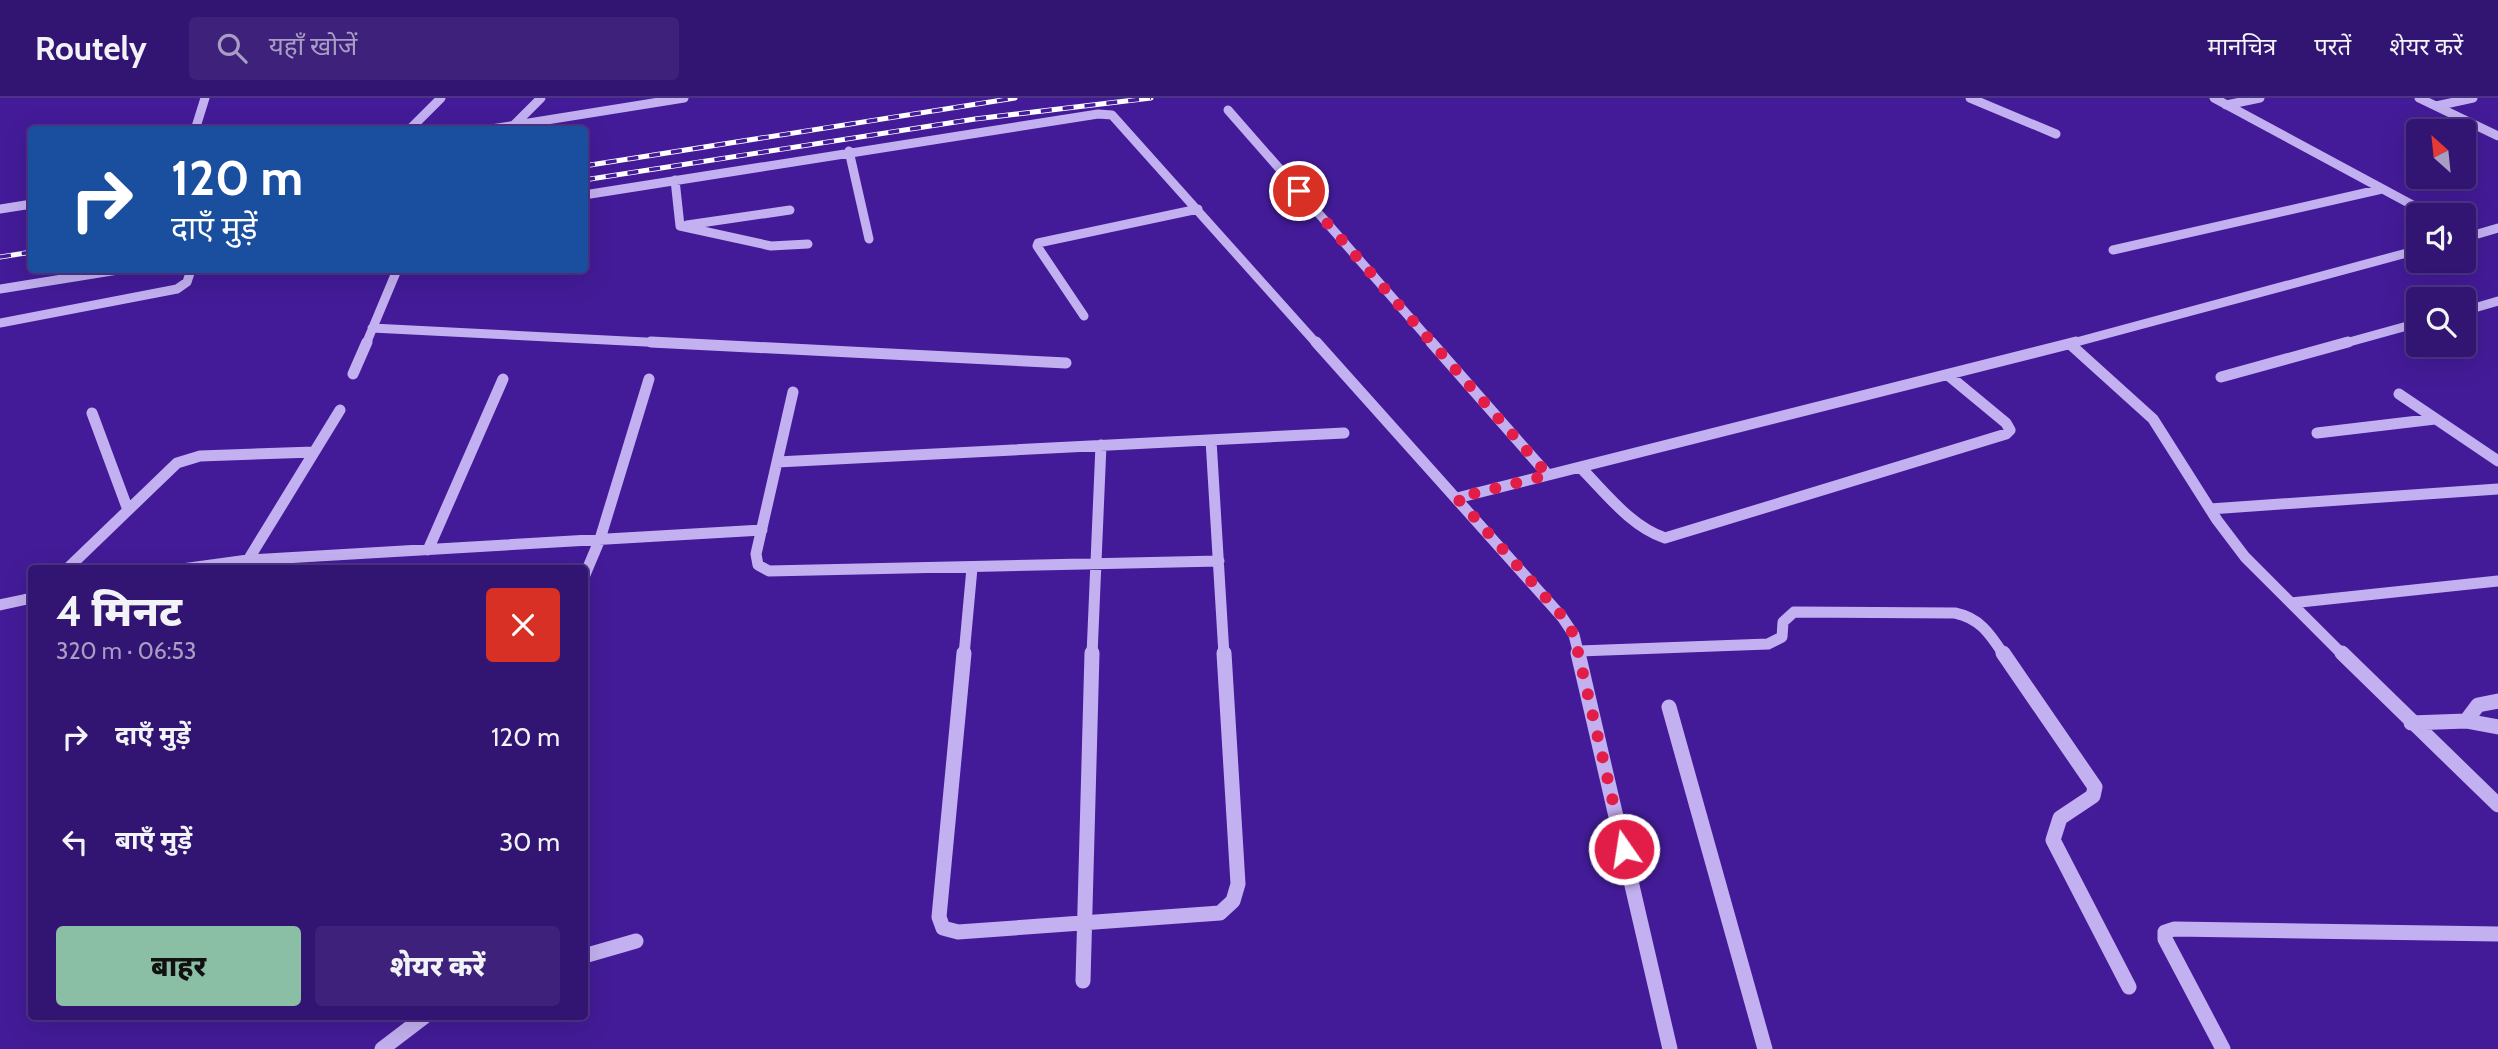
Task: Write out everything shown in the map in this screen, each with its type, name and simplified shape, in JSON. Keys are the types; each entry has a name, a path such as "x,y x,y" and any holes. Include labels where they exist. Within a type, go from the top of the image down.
{"street":[{"path":"196,126 205,98"},
{"path":"414,126 441,98"},
{"path":"514,125 541,98"},
{"path":"508,126 644,101 684,98"},
{"path":"1970,98 2056,134"},
{"path":"2214,98 2408,203"},
{"path":"2226,105 2260,98"},
{"path":"2419,98 2498,136"},
{"path":"2436,106 2473,98"},
{"path":"1228,110 1548,475"},
{"path":"588,194 849,151 1105,113 1121,123 1563,617 1574,635 1670,1049"},
{"path":"849,151 869,239"},
{"path":"675,180 680,226"},
{"path":"2113,250 2382,189"},
{"path":"0,209 28,205"},
{"path":"1084,316 1037,246 1038,243 1198,209"},
{"path":"680,226 790,210"},
{"path":"680,226 771,246 808,244"},
{"path":"2476,234 2498,228"},
{"path":"1457,498 2070,344 2406,253"},
{"path":"0,289 99,273"},
{"path":"0,323 177,289 185,286 190,273"},
{"path":"353,374 396,273"},
{"path":"2476,307 2498,301"},
{"path":"2221,377 2406,326"},
{"path":"372,328 1066,363"},
{"path":"2070,344 2153,419 2210,509 2245,557 2411,723 2498,805"},
{"path":"1580,467 1642,528 1654,536 1665,538 2006,434 2010,430 2006,423 1948,375"},
{"path":"428,550 503,379"},
{"path":"588,568 600,539 649,379"},
{"path":"793,392 756,554 758,565 769,570 1094,566 1219,561"},
{"path":"2399,394 2498,461"},
{"path":"246,564 340,410"},
{"path":"92,412 128,510"},
{"path":"2317,433 2435,419"},
{"path":"777,462 1344,433"},
{"path":"972,568 939,917 943,928 958,933 1220,913 1233,901 1238,884 1211,440"},
{"path":"1083,981 1094,566 1101,445"},
{"path":"70,565 177,463 200,456 314,452"},
{"path":"2210,509 2498,489"},
{"path":"246,564 762,530"},
{"path":"2291,603 2498,581"},
{"path":"0,605 28,599"},
{"path":"1579,651 1768,644 1782,637 1781,623 1785,616 1794,612 1955,613 1978,621 1986,627 2095,787 2093,796 2064,813 2058,820 2053,830 2053,840 2129,987"},
{"path":"2466,721 2473,707 2484,702 2498,701"},
{"path":"1669,707 1765,1049"},
{"path":"2411,723 2466,721 2498,727"},
{"path":"2223,1049 2165,939 2165,932 2174,929 2498,934"},
{"path":"588,955 636,941"},
{"path":"382,1049 420,1020"}],"railway":[{"path":"588,165 1015,98"},
{"path":"588,179 975,119 1151,98"},
{"path":"0,257 28,253"}],"route":[{"path":"1299,191 1548,475 1457,498 1563,617 1574,635 1624,849"}]}
